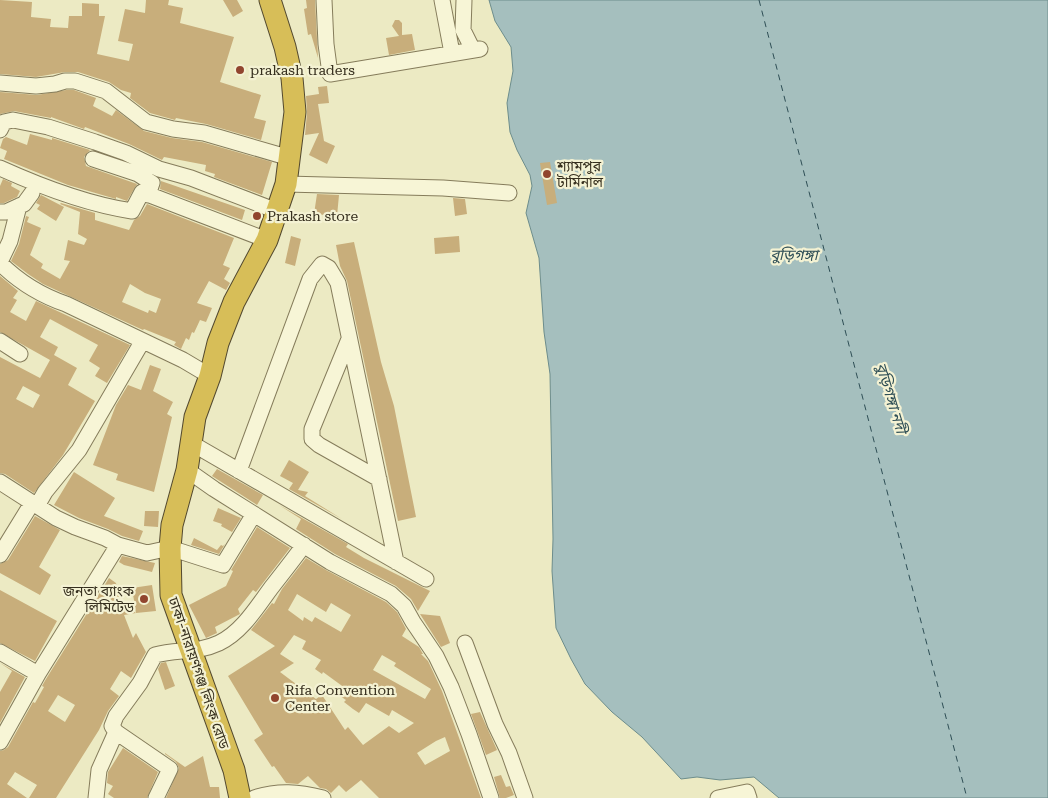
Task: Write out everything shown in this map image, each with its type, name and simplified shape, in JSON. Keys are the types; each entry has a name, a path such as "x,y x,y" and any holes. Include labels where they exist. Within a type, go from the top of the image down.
{"highway":[{"name":"ঢাকা-নারায়ণগঞ্জ লিংক রোড","path":"240,798 234,770 171,595 170,548 172,524 187,470 195,418 210,376 218,343 234,302 267,240 286,184 295,112 292,78 285,47 270,0"}],"street":[{"path":"324,0 326,44 330,74 477,49 464,30 464,0"},
{"path":"442,0 452,53"},
{"path":"0,84 36,86 55,84 65,80 75,81 106,91 146,122 173,129 204,133 290,158"},
{"path":"0,130 4,122 13,120 71,134 126,153 160,169 191,178 277,211"},
{"path":"93,159 138,174 152,183 148,195"},
{"path":"0,168 35,183 111,208 132,211 142,192 267,240"},
{"path":"286,184 443,188 509,192"},
{"path":"0,212 6,212 24,204 32,193"},
{"path":"19,206 10,241 0,262 16,279 47,298 66,304 183,360 210,376"},
{"path":"239,471 310,279 322,264 330,268 338,284 396,562"},
{"path":"349,339 312,429 312,439 319,445 379,479"},
{"path":"0,341 20,354"},
{"path":"0,555 34,504 78,450 142,342"},
{"path":"191,444 426,579"},
{"path":"187,470 330,562 391,594 404,606 436,656 451,687 491,798"},
{"path":"0,482 75,527 106,538 118,546 147,553 170,548 222,565 254,514"},
{"path":"156,798 170,769 116,732 112,726 116,716 140,684 156,655 169,651 191,652 219,643 239,628 258,608 304,545"},
{"path":"0,742 38,674 118,546"},
{"path":"465,643 525,798"},
{"path":"0,652 38,674"},
{"path":"96,798 99,770 116,732"},
{"path":"254,798 270,793 290,792 324,798"},
{"path":"718,798 747,792 749,798"}],"water":[{"name":"বুড়িগঙ্গা","path":"489,0 1048,0 1048,798 779,798 754,777 720,780 697,777 681,779 642,737 612,712 585,684 556,628 552,571 550,374 544,332 539,258 526,213 532,186 530,175 510,132 507,103 513,71 511,47 495,21"}],"building":[{"path":"0,0 32,2 31,17 51,19 50,27 68,28 69,16 82,16 82,3 99,4 99,16 105,16 97,54 129,61 133,44 118,41 125,9 145,13 146,0 169,0 168,5 183,8 180,23 234,37 220,82 261,95 254,118 266,121 261,140 206,124 176,118 175,120 150,113 130,98 131,93 121,90 109,82 78,72 65,72 36,77 0,74"},
{"path":"223,0 237,0 243,11 233,17"},
{"path":"306,0 315,0 318,58 311,34 308,35 304,9 307,8"},
{"path":"395,20 399,20 402,23 402,35 412,34 415,50 389,55 386,38 399,36 392,26"},
{"path":"327,86 329,103 318,104 324,141 335,146 327,164 309,155 319,133 305,135 306,96 319,94 318,87"},
{"path":"74,90 96,98 93,106 112,116 116,110 144,131 172,138 202,142 272,162 262,195 214,177 215,174 205,171 206,165 164,157 162,160 129,144 85,127 84,129 51,117 14,111 0,114 0,92 37,95"},
{"path":"30,134 52,140 52,138 90,150 84,157 86,166 137,184 127,201 116,197 116,199 68,185 4,159 7,151 0,148 3,139 6,137 27,145"},
{"name":"শ্যামপুর টার্মিনাল","path":"550,162 557,203 547,205 540,163"},
{"path":"3,179 12,183 11,186 20,191 17,197 0,203 0,186"},
{"path":"161,181 245,210 242,220 160,189"},
{"path":"317,194 339,195 337,216 314,214"},
{"path":"41,195 64,207 56,221 37,209 40,205 36,203"},
{"path":"453,198 465,199 467,214 455,216"},
{"path":"60,204 95,213 95,220 129,230 134,220 140,216 147,204 234,238 223,265 230,268 224,279 230,283 226,290 209,281 197,303 212,308 206,322 200,320 194,333 192,332 189,340 186,338 181,349 174,345 176,342 143,330 43,284 11,261 19,244 26,216 29,217 27,222 41,228 30,255 43,264 41,268 60,279 70,261 64,260 68,240 84,245 87,239 78,234 80,212","holes":["130,284 145,293 161,299 156,313 149,310 148,313 122,302"]},
{"path":"291,236 301,239 295,266 285,263"},
{"path":"459,236 460,252 435,254 434,238"},
{"path":"354,242 381,362 394,406 416,517 398,521 347,281 340,266 336,245"},
{"path":"0,276 18,291 13,298 17,300 10,312 26,321 36,301 130,345 107,383 95,376 100,368 89,361 98,345 50,319 40,337 58,347 54,355 77,368 68,385 95,401 63,455 34,493 5,474 0,473 0,357 40,378 50,360 0,332","holes":["23,386 40,395 33,408 16,399"]},
{"path":"150,365 161,369 153,391 173,402 167,414 172,417 154,492 116,480 118,474 93,465 116,405 128,385 141,390"},
{"path":"289,460 309,472 298,490 308,492 305,496 342,519 289,489 293,483 280,476"},
{"path":"217,469 263,495 257,505 212,476"},
{"path":"74,472 115,498 104,516 143,531 139,541 79,518 54,505"},
{"path":"279,505 348,544 346,547 364,558 430,591 418,611 411,599 396,586 335,554 296,529 301,519"},
{"path":"218,508 241,518 232,532 221,526 222,524 213,521"},
{"path":"145,511 159,511 158,527 144,526"},
{"path":"35,516 60,530 39,567 51,575 40,595 0,573 0,564 8,560"},
{"path":"257,527 290,548 256,592 253,590 238,609 240,614 215,627 217,633 206,638 189,605 226,586 233,571 231,570"},
{"path":"194,538 217,550 221,545 225,544 219,554 191,545"},
{"path":"122,556 155,563 152,572 124,565 119,562"},
{"path":"306,558 386,602 397,612 406,629 402,636 419,647 442,691 481,798 379,798 361,780 346,792 339,785 331,793 326,789 320,788 308,776 298,784 286,783 274,766 272,767 254,740 263,734 228,676 275,646 251,630 272,603 274,604 282,589","holes":["297,594 326,612 331,603 351,615 341,632 315,617 312,622 304,617 303,621 288,610","294,635 306,641 302,649 321,660 315,669 322,674 323,672 345,688 340,696 353,709 359,713 366,703 389,716 392,710 414,723 399,733 389,726 363,745 348,727 345,730 322,695 316,699 280,672 294,663 280,654","382,655 396,663 394,666 431,689 425,699 373,670","445,737 450,751 425,765 417,753"]},
{"path":"109,578 116,583 120,603 136,613 124,615 133,638 136,633 146,652 131,678 121,671 110,689 119,696 56,798 29,798 37,785 15,772 7,784 27,798 0,798 0,751 8,747 33,702 35,703 44,687 42,686","holes":["58,695 75,705 65,722 48,711"]},
{"name":"জনতা ব্যাংক লিমিটেড","path":"152,585 156,611 136,613 132,588"},
{"path":"0,590 57,621 35,661 0,643"},
{"path":"420,614 440,616 450,643 441,647"},
{"path":"166,662 175,686 165,690 158,669 161,663"},
{"path":"0,663 25,677 0,723 0,692 12,671"},
{"path":"480,712 497,750 486,755 471,714"},
{"path":"123,748 158,772 147,798 114,798 108,794 113,786 107,783 108,772"},
{"path":"165,753 185,767 203,756 210,787 219,787 220,798 166,798 179,768 176,762"},
{"path":"501,775 506,787 510,786 514,795 500,798 494,777"}],"ferry route":[{"path":"759,0 967,798"}],"place":[{"name":"prakash traders","path":"240,70"},
{"name":"শ্যামপুর টার্মিনাল","path":"547,174"},
{"name":"Prakash store","path":"257,216"},
{"name":"জনতা ব্যাংক লিমিটেড","path":"144,599"},
{"name":"Rifa Convention Center","path":"275,698"}],"water label":[{"name":"বুড়িগঙ্গা নদী","path":"891,398"}]}
